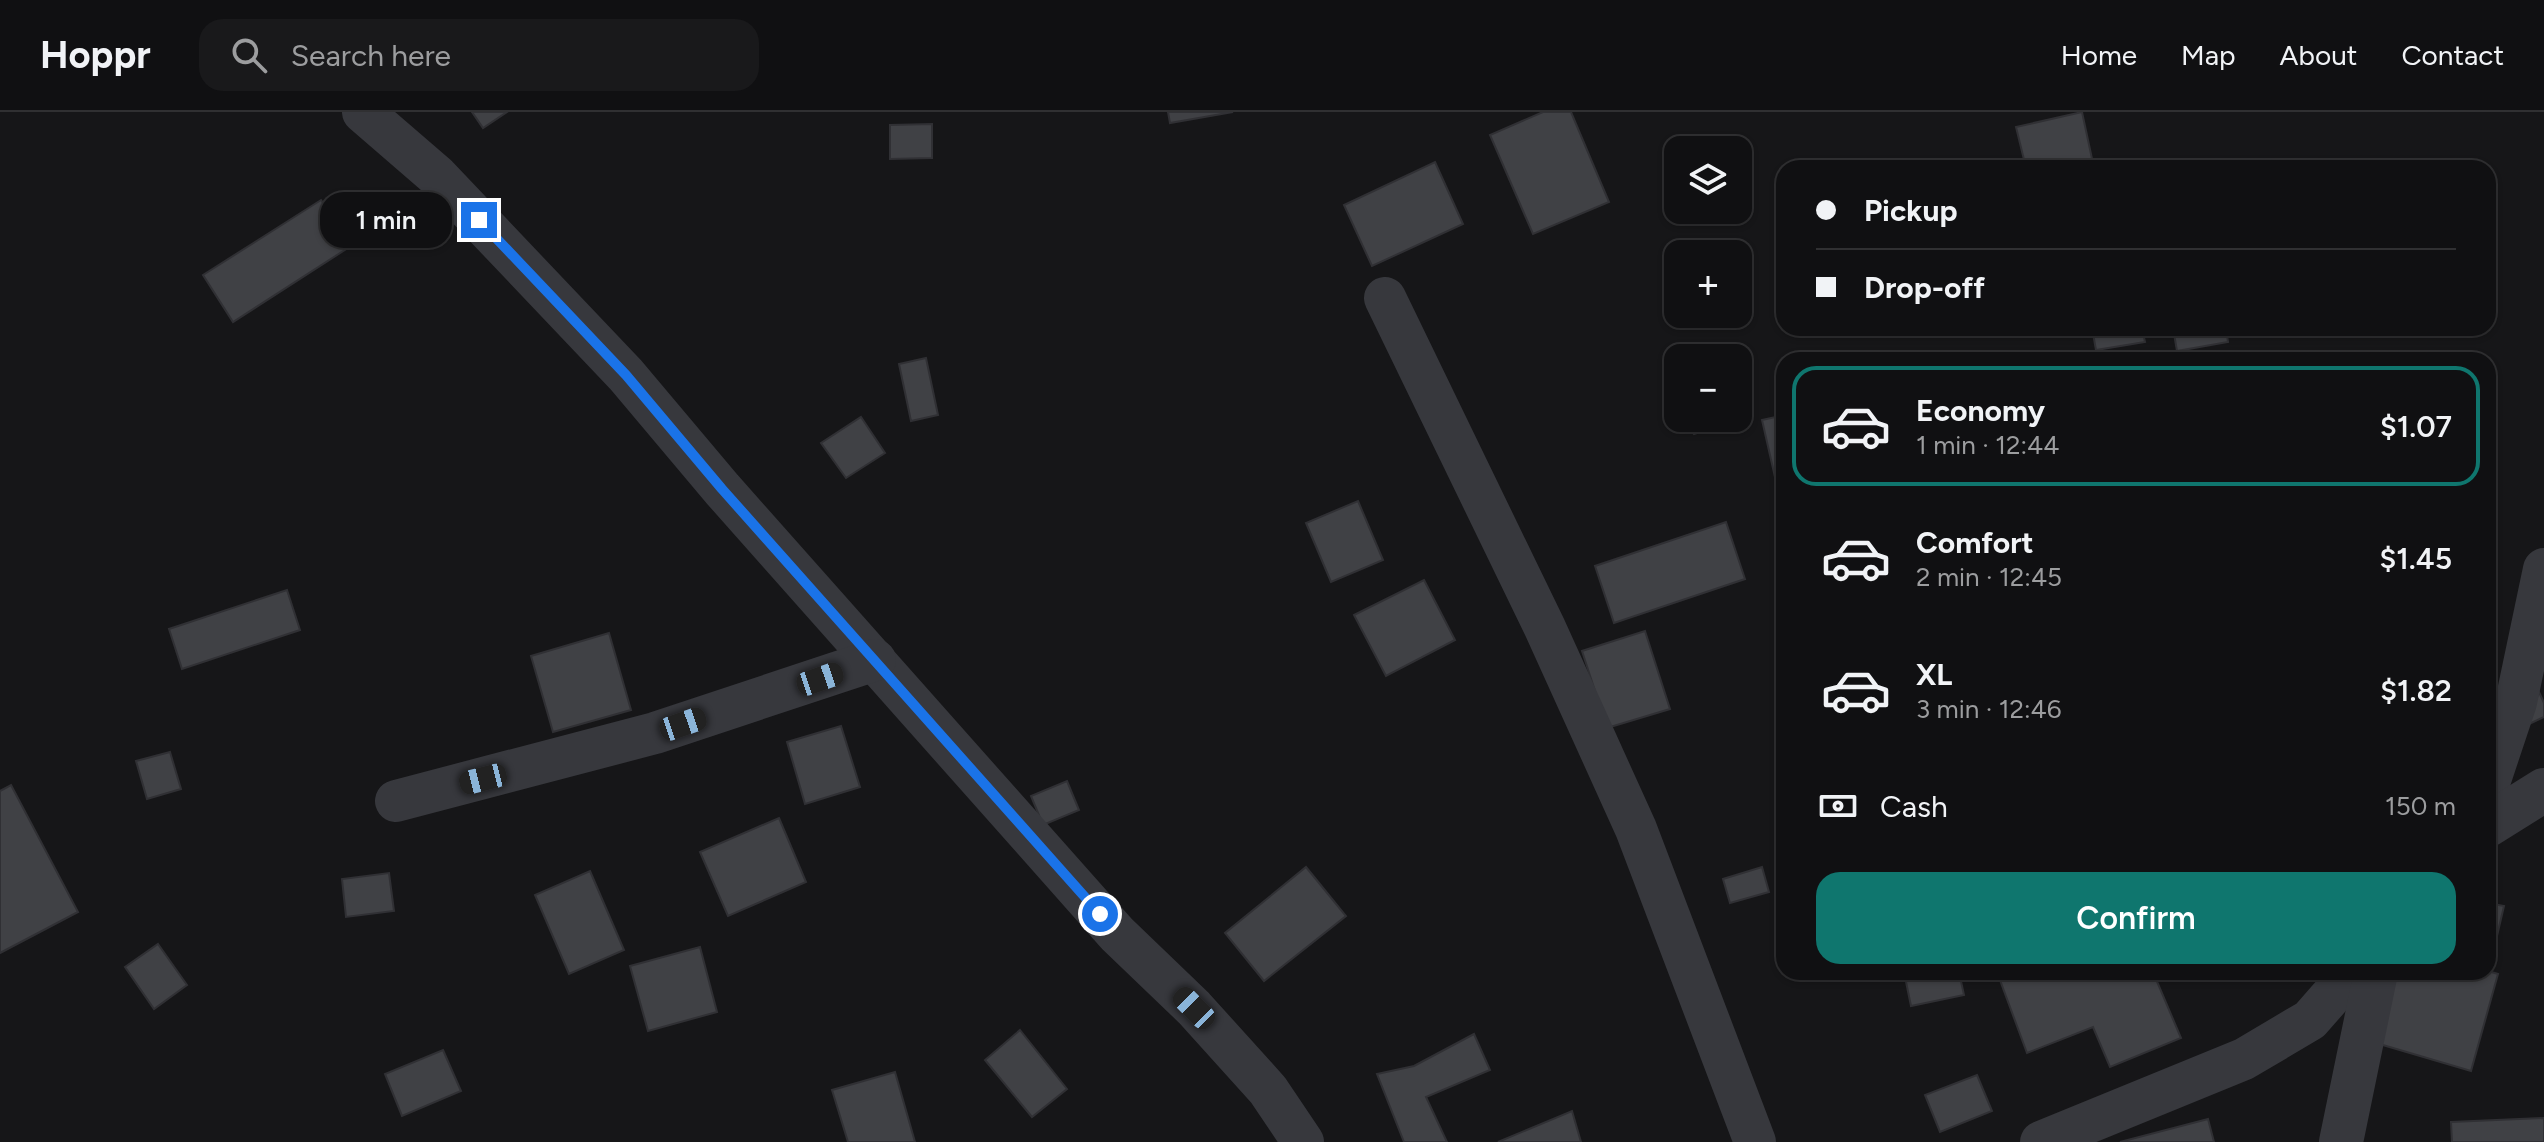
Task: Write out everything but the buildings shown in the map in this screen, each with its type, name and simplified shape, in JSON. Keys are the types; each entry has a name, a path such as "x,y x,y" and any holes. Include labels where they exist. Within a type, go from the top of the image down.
{"street":[{"path":"363,112 437,176 626,375 722,489 1117,934 1194,1008 1268,1090 1303,1142"},
{"path":"1385,298 1545,628 1636,829 1755,1142"},
{"path":"2496,762 2516,702 2544,569"},
{"path":"396,801 655,733 875,660"},
{"path":"2496,820 2544,790"},
{"path":"2041,1142 2244,1059 2310,1020 2345,980"},
{"path":"2341,1142 2374,980"}],"route":[{"path":"479,220 626,375 722,489 1100,914"}]}
